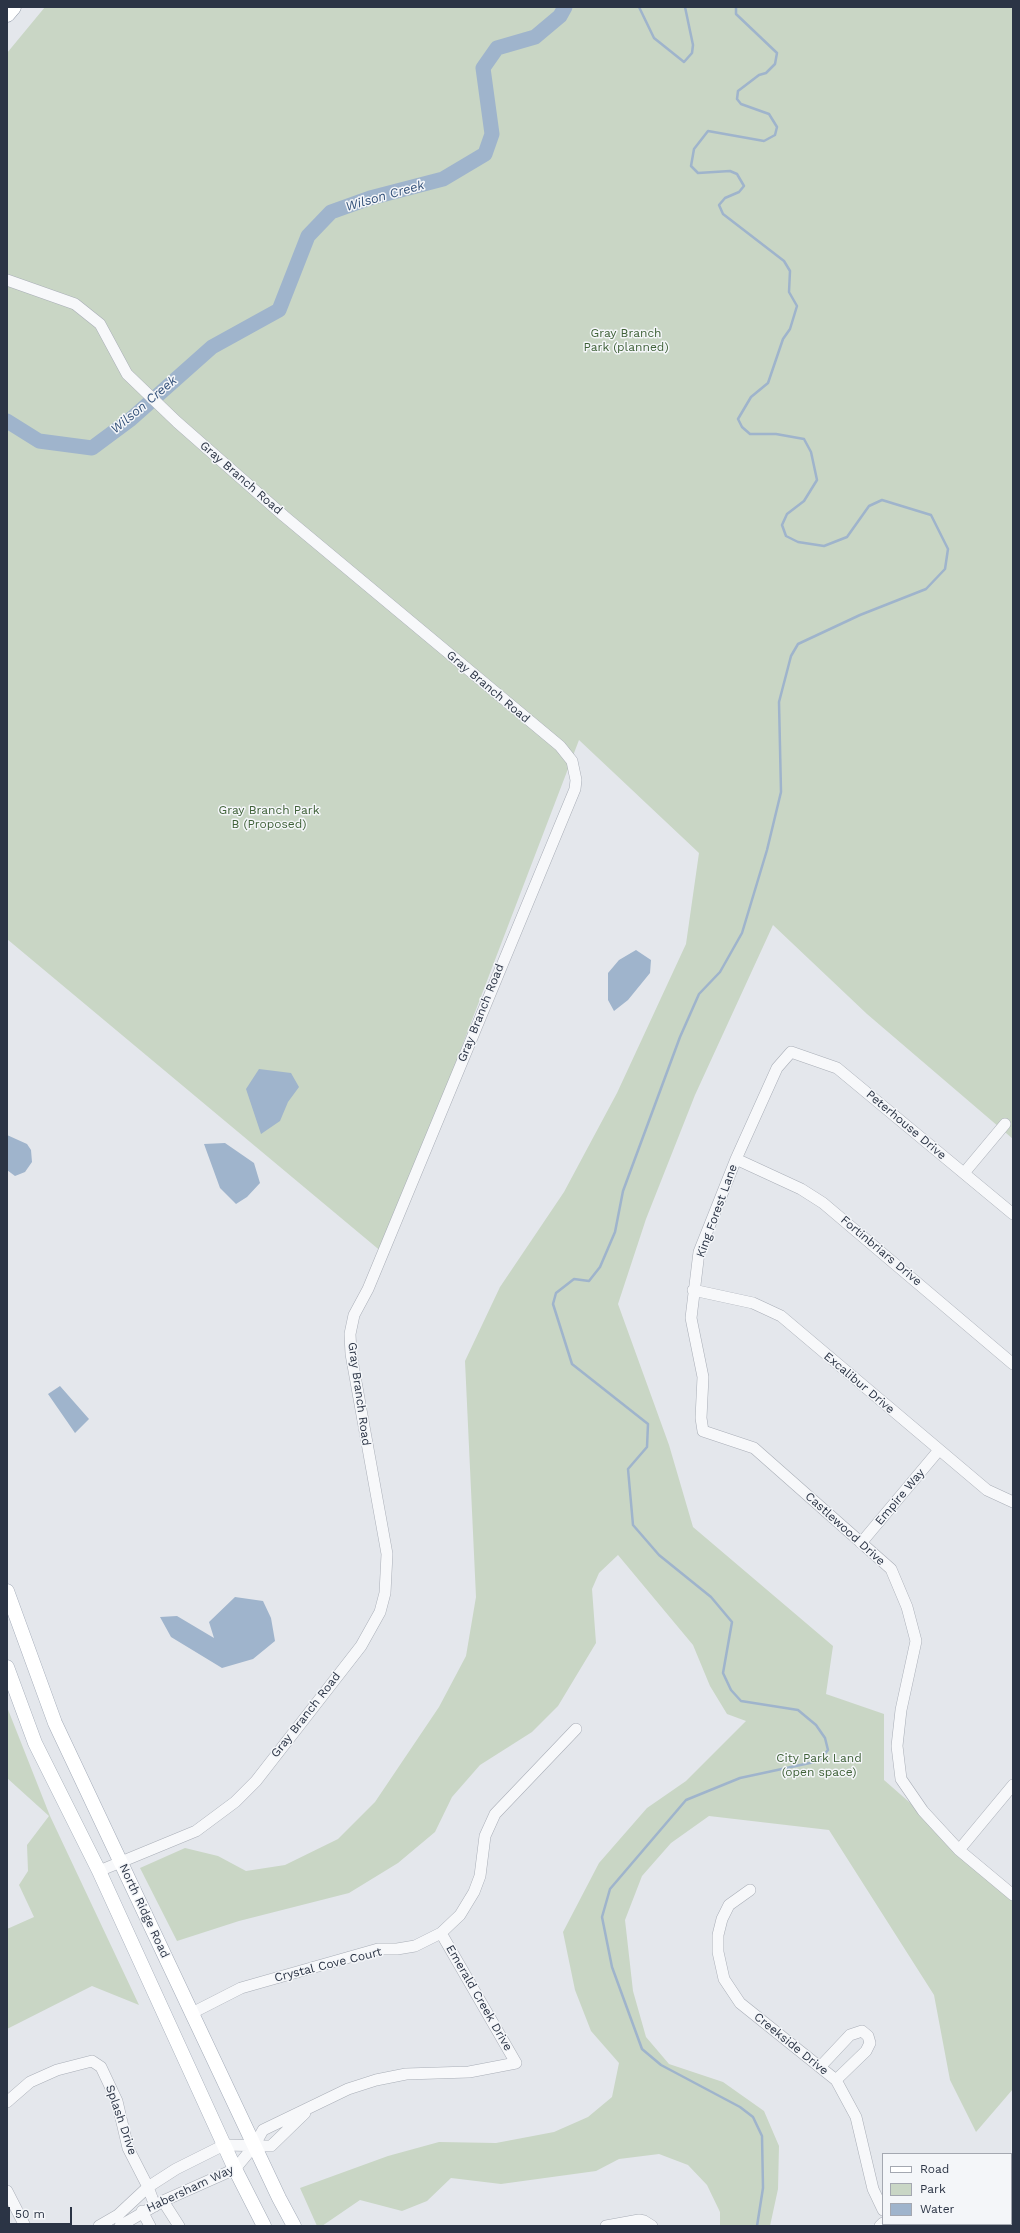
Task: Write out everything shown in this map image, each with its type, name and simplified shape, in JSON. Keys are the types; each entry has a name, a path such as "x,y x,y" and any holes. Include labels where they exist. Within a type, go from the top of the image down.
{"highway":[{"path":"7,14 13,7"}],"main road":[{"name":"North Ridge Road","path":"7,1591 55,1723 254,2146 294,2226"},
{"name":"North Ridge Road","path":"7,1667 35,1742 98,1871 235,2169 264,2226"}],"street":[{"name":"Gray Branch Road","path":"7,280 75,304 100,324 127,374 177,422 284,516 560,746 572,761 576,780 575,789 368,1289 354,1315 350,1334 351,1354 387,1554 385,1593 380,1612 361,1646 256,1781 235,1802 196,1831 98,1871"},
{"name":"King Forest Lane","path":"703,1431 701,1418 703,1377 692,1318 693,1290 699,1252 736,1159 777,1068 791,1052"},
{"name":"Peterhouse Drive","path":"791,1052 837,1068 1013,1214"},
{"path":"964,1173 1005,1124"},
{"name":"Fortinbriars Drive","path":"736,1159 801,1190 823,1203 1013,1364"},
{"name":"Excalibur Drive","path":"693,1290 753,1303 781,1316 987,1490 1013,1502"},
{"name":"Castlewood Drive","path":"703,1431 754,1448 890,1569 907,1607 916,1641 901,1710 897,1746 901,1779 923,1811 959,1850 1013,1895"},
{"name":"Empire Way","path":"861,1543 939,1450"},
{"name":"Crystal Cove Court","path":"192,2013 226,1997 240,1988 378,1949 397,1949 416,1946 441,1933 460,1915 474,1892 480,1876 485,1836 495,1814 576,1729"},
{"path":"959,1850 1013,1785"},
{"name":"Creekside Drive","path":"750,1890 729,1905 722,1919 718,1935 718,1952 724,1979 740,2002 836,2080 856,2117 873,2189 882,2208"},
{"name":"Emerald Creek Drive","path":"441,1933 516,2062"},
{"path":"820,2067 850,2035 862,2031 868,2036 870,2043 866,2051 836,2080"},
{"name":"Splash Drive","path":"7,2102 30,2082 57,2070 92,2061 101,2067 117,2101 128,2148 148,2187 159,2203 179,2226"},
{"name":"Habersham Way","path":"120,2226 142,2211 235,2169 254,2146 263,2130 348,2089 384,2078 421,2072 469,2072 516,2062"},
{"name":"Habersham Way","path":"99,2226 118,2215 148,2187 176,2169 224,2145 271,2146 285,2134 307,2110"},
{"path":"278,2123 285,2134"},
{"path":"7,2191 25,2226"},
{"path":"142,2211 150,2226"},
{"path":"606,2226 639,2220 650,2224"}],"green space":[{"path":"45,7 1013,7 1013,1139 867,1014 773,925 695,1095 646,1219 618,1304 669,1445 693,1527 833,1646 826,1694 884,1714 884,1780 1013,1893 1013,2089 976,2132 950,2080 934,1995 829,1830 709,1816 671,1843 642,1876 625,1920 633,1991 646,2037 669,2064 723,2082 764,2111 779,2146 778,2189 770,2226 720,2226 720,2212 707,2185 688,2165 659,2154 619,2159 596,2171 501,2184 451,2178 427,2201 402,2211 360,2200 322,2226 317,2226 300,2188 388,2156 439,2142 496,2143 554,2132 588,2117 612,2097 619,2063 591,2031 575,1990 563,1932 599,1863 647,1808 686,1781 746,1721 727,1714 710,1686 693,1645 618,1555 599,1573 592,1589 596,1643 558,1706 532,1732 480,1765 452,1797 435,1832 398,1863 349,1893 239,1921 177,1941 140,1868 185,1848 218,1856 246,1871 285,1865 338,1839 375,1802 439,1707 466,1656 476,1597 465,1361 500,1287 564,1192 617,1093 686,944 699,853 579,740 383,1253 7,939 7,53"},
{"path":"7,1707 50,1816 139,2005 92,1986 7,2029 7,1929 34,1917 19,1885 28,1871 27,1845 49,1816 7,1778"}],"water":[{"path":"636,950 651,960 650,973 628,1000 614,1011 608,1000 608,973 619,960"},
{"path":"259,1069 291,1073 299,1087 288,1102 280,1121 261,1134 246,1089"},
{"path":"7,1135 27,1144 31,1150 32,1162 25,1172 15,1176 7,1170"},
{"path":"225,1143 254,1163 260,1183 247,1197 236,1204 220,1188 204,1144"},
{"path":"60,1386 89,1419 75,1433 48,1394"},
{"path":"235,1597 263,1601 271,1618 275,1641 253,1659 222,1668 171,1637 160,1617 177,1616 214,1638 209,1622"}],"waterway":[{"name":"Wilson Creek","path":"7,421 39,441 92,448 131,419 212,347 279,310 308,236 331,212 370,198 443,179 485,154 492,134 483,68 497,48 535,37 560,16 565,7"},
{"path":"639,7 654,38 684,62 692,53 693,45 685,7"},
{"path":"736,7 736,14 777,53 775,64 766,73 759,75 738,91 737,99 741,104 769,114 777,127 775,135 764,141 708,131 694,149 691,166 698,173 730,171 737,174 744,186 739,192 725,198 719,205 723,214 784,261 790,271 789,292 797,306 790,329 783,339 768,383 751,397 738,419 742,427 750,434 776,434 804,439 811,452 817,480 804,501 787,514 782,525 786,536 798,542 824,546 847,537 869,506 882,500 931,515 948,549 945,569 926,589 860,615 798,644 791,656 779,702 781,792 767,850 742,933 720,972 699,994 680,1037 623,1191 615,1232 600,1267 589,1281 574,1279 556,1293 553,1304 572,1364 648,1424 647,1447 628,1469 633,1525 659,1555 711,1597 732,1622 723,1673 731,1690 741,1701 798,1710 816,1725 825,1738 828,1750 819,1761 740,1778 686,1800 610,1889 602,1917 612,1967 642,2049 661,2065 740,2107 753,2117 762,2136 763,2188 757,2226"}],"park label":[{"name":"Gray Branch Park (planned)","path":"626,340"},
{"name":"Gray Branch Park B (Proposed)","path":"269,817"},
{"name":"City Park Land (open space)","path":"819,1765"}]}
